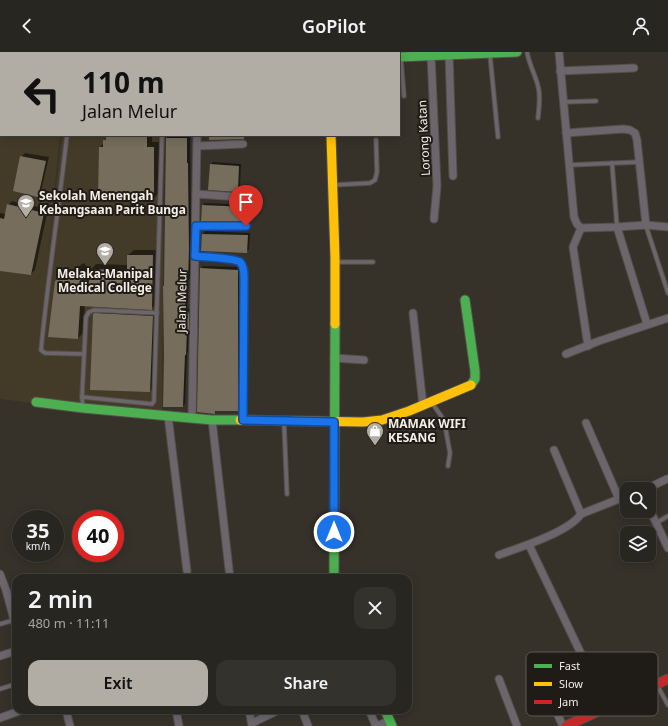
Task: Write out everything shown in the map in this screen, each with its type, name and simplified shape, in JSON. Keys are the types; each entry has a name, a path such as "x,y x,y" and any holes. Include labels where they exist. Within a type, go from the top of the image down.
{"street":[{"path":"400,57 517,52"},
{"path":"559,52 574,217 577,224 581,228 646,225 668,227"},
{"path":"449,54 453,176"},
{"name":"Lorong Katan","path":"431,55 437,186 434,219"},
{"path":"560,71 634,68"},
{"path":"566,133 630,130 635,133 646,225"},
{"name":"Jalan Melur","path":"192,418 197,136"},
{"path":"331,136 335,262 334,574"},
{"path":"197,146 243,144"},
{"path":"196,194 240,197"},
{"path":"617,227 647,324"},
{"path":"581,228 573,247 588,346"},
{"path":"195,256 234,260 240,262 242,265 244,272 243,420"},
{"path":"36,402 212,420 363,422 382,420 471,387 475,381 475,371 465,300"},
{"path":"413,313 427,404"},
{"path":"566,354 647,324 668,318"},
{"path":"334,358 364,360"},
{"path":"168,416 186,572"},
{"path":"212,420 230,574"},
{"path":"499,555 529,545 568,526 577,520 581,514 619,500 586,423"},
{"path":"554,450 581,514"},
{"path":"656,484 667,479"},
{"path":"654,518 668,548"},
{"path":"529,545 581,652"},
{"path":"0,574 3,591 8,598 12,613"},
{"path":"0,656 12,652"},
{"path":"499,679 517,726"},
{"path":"658,684 668,679"},
{"path":"0,718 12,714"},
{"path":"67,714 70,726"},
{"path":"177,714 179,726"},
{"path":"250,714 252,725 272,714"},
{"path":"304,714 308,726"},
{"path":"371,714 376,726 391,723"},
{"path":"558,716 563,726"},
{"path":"566,726 589,716"}],"lane":[{"path":"527,52 529,64 538,86 540,98 538,118"},
{"path":"490,53 498,137"},
{"path":"400,57 404,96"},
{"path":"563,102 596,101"},
{"path":"67,136 60,204 52,254 41,350 45,353 84,354"},
{"path":"82,397 153,403 162,136"},
{"path":"332,185 370,183 375,180 377,172 376,140"},
{"path":"570,166 639,162"},
{"path":"612,163 617,227"},
{"path":"646,225 668,293"},
{"path":"196,226 246,226"},
{"path":"335,262 373,262"},
{"path":"83,408 82,397 86,317 89,312 94,310 157,312"},
{"path":"427,404 444,420 450,453 448,466"},
{"path":"284,421 287,494"},
{"path":"656,523 668,516"},
{"path":"8,598 12,597"},
{"path":"0,624 12,624"},
{"path":"0,689 12,685"},
{"path":"658,686 668,705"}],"shaded area":[{"name":"Melaka-Manipal Medical College","path":"0,136 60,136 47,264 62,136 164,136 162,412 33,398 32,403 0,399"}],"building":[{"path":"106,136 147,136 147,147 154,147 154,200 98,199 99,147 103,147 103,140 106,140"},
{"path":"209,136 244,136 244,139 209,140"},
{"path":"166,138 187,138 189,250 185,311 188,311 189,314 189,331 187,331 185,355 183,407 163,407 163,286"},
{"path":"20,156 46,161 38,197 13,191"},
{"path":"210,164 239,166 238,192 208,190"},
{"path":"7,204 44,213 31,275 0,271 0,218 4,219"},
{"path":"202,205 248,207 247,223 201,222"},
{"path":"202,234 248,235 247,253 201,251"},
{"path":"127,255 153,255 152,310 80,306 78,339 48,337 55,281 78,268 89,283 89,269 127,270"},
{"path":"200,268 238,270 238,411 215,411 215,414 197,412"},
{"path":"93,314 153,316 150,392 90,390"}],"traffic: fast":[{"path":"400,57 517,52"},
{"path":"465,300 475,371 475,379 471,385"},
{"path":"334,574 335,324"},
{"path":"36,402 212,420 240,420"},
{"path":"387,714 392,726"}],"traffic: slow":[{"path":"331,136 335,257 335,324"},
{"path":"240,420 363,422 382,420 409,411 471,385"}],"traffic: jam":[{"path":"658,684 668,679"},
{"path":"566,726 588,716"}],"place":[{"name":"Sekolah Menengah Kebangsaan Parit Bunga","path":"26,218"},
{"name":"Melaka-Manipal Medical College","path":"105,266"},
{"name":"MAMAK WIFI KESANG","path":"375,446"}],"route":[{"path":"246,226 196,226 195,256 234,260 240,262 242,265 244,272 243,420 334,422 334,532"}]}
